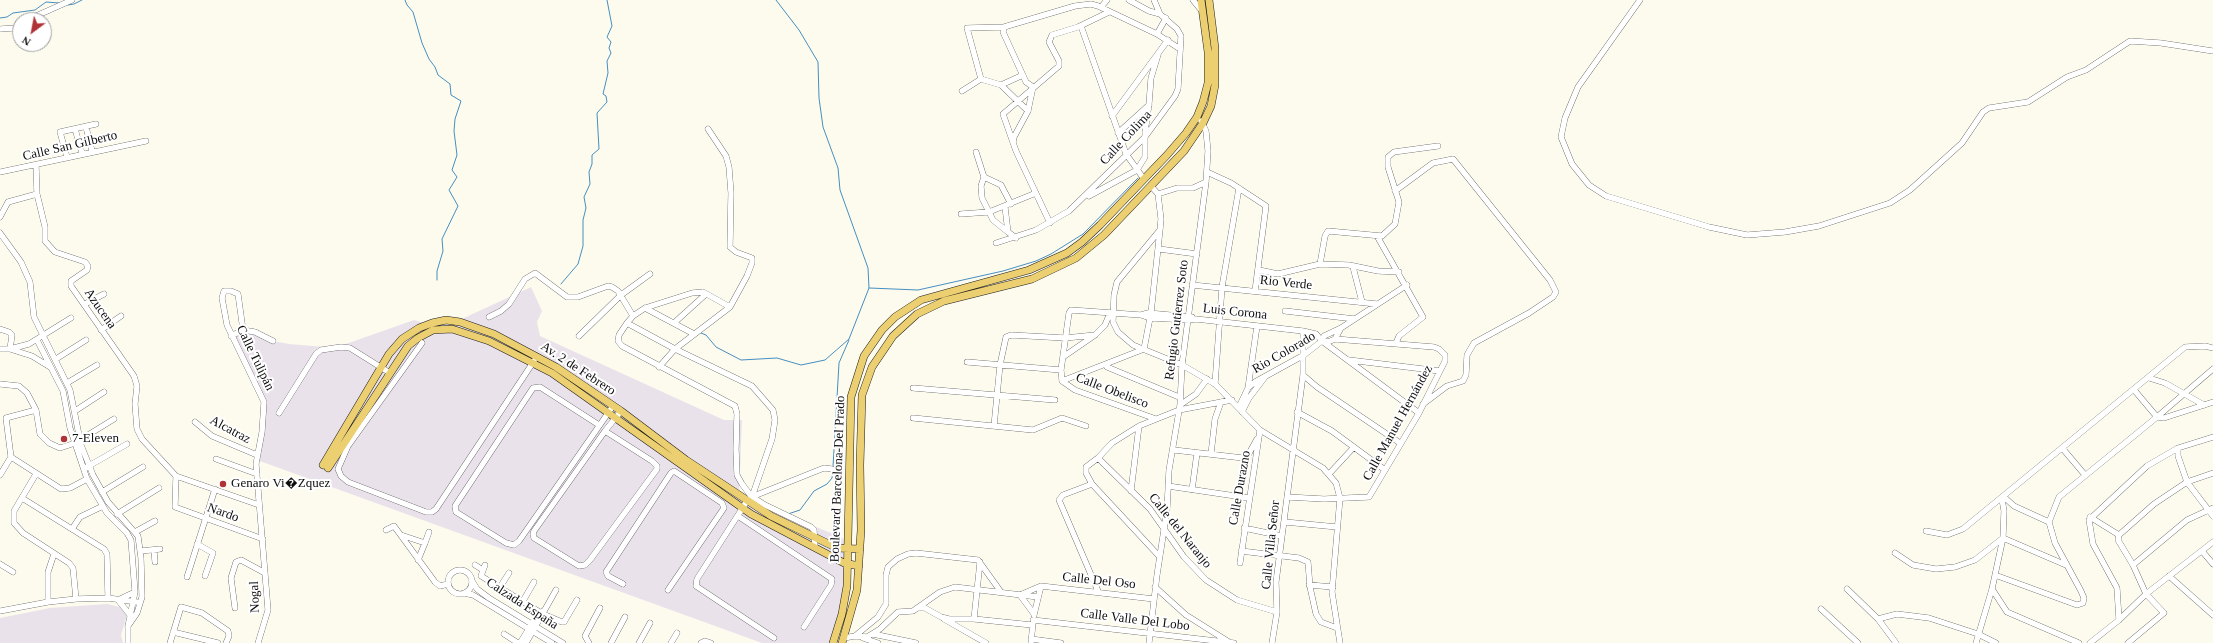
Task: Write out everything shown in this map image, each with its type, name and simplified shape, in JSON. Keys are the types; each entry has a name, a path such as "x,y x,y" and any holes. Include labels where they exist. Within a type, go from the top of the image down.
{"main road":[{"name":"Boulevard Barcelona-Del Prado","path":"833,643 842,614 847,586 851,397 858,369 871,344 895,317 921,300 1023,272 1058,258 1082,242 1144,179 1186,133 1197,117 1205,96 1209,67 1201,0"},
{"name":"Boulevard Barcelona-Del Prado","path":"843,640 857,590 859,566 862,395 872,367 880,352 906,322 930,307 944,302 1024,282 1063,266 1076,258 1104,235 1184,151 1204,123 1211,106 1217,65 1209,0"},
{"path":"1058,258 1063,266"},
{"name":"Av. 2 de Febrero","path":"859,566 847,565 743,508 684,462 621,411 556,367 536,360 466,332 452,329 433,330 418,338 408,346 326,467 381,368 402,339 432,322 446,320 470,325 494,334 536,360 608,414 684,462 771,516 838,548 860,549"}],"street":[{"path":"45,12 72,0"},
{"path":"1101,7 1107,0"},
{"name":"Calle Colima","path":"996,243 1016,238 1050,223 1069,211 1145,137 1175,96 1178,89 1181,36 1166,18 1129,0"},
{"path":"1154,0 1160,14"},
{"path":"1193,0 1202,11"},
{"path":"1640,0 1578,87 1565,118 1562,137 1572,164 1589,185 1606,196 1709,227 1747,235 1785,232 1818,226 1890,203 1910,190 1962,143 1984,112 1990,108 2028,102 2067,77 2086,70 2130,41 2161,43 2213,51"},
{"path":"981,79 966,28 1004,27 1075,6 1091,4 1101,7 1157,34 1180,49"},
{"path":"1050,223 1013,143 1003,114 1060,64 1048,42 1050,38 1081,26 1109,12"},
{"path":"1157,34 1166,18"},
{"path":"1081,26 1126,154 1144,179"},
{"path":"1004,27 1003,32 1026,82 1033,87"},
{"path":"0,29 12,28"},
{"path":"1112,116 1168,40"},
{"path":"1082,200 1137,170 1145,157 1145,137 1150,78 1158,55"},
{"path":"1001,85 1023,75"},
{"path":"962,91 981,79 1001,85 1028,110"},
{"path":"1013,143 1014,137 1028,110 1033,87"},
{"path":"1118,133 1149,104"},
{"path":"1197,117 1204,123"},
{"name":"Refugio Gutierrez Soto","path":"1149,643 1179,408 1182,365 1206,182 1208,151 1204,123"},
{"path":"67,157 60,132 96,124"},
{"path":"86,126 92,151"},
{"path":"75,129 82,153"},
{"path":"659,367 675,350 730,307 747,276 752,263 752,258 736,252 730,247 731,193 729,167 726,156 708,129"},
{"name":"Calle San Gilberto","path":"0,172 36,165 82,153 146,141"},
{"path":"1320,264 1324,236 1328,231 1382,236 1395,224 1399,202 1388,167 1388,157 1394,152 1438,146"},
{"path":"976,152 984,177 980,186 982,198 999,227 1016,238"},
{"path":"1395,191 1433,163 1453,159 1550,280 1556,292 1553,297 1529,313 1474,343 1467,355 1466,375 1463,381 1447,386 1423,404"},
{"path":"0,217 8,202 37,194 36,165"},
{"path":"1207,172 1239,188 1264,204 1266,209 1255,291"},
{"path":"984,177 1001,184 1011,204"},
{"path":"1158,194 1177,188 1193,188 1206,182"},
{"path":"1144,349 1151,316 1161,219 1158,194 1151,186"},
{"path":"1215,384 1222,287 1239,188"},
{"path":"961,214 990,212 1036,193"},
{"name":"Azucena","path":"37,194 45,227 44,237 48,246 60,255 85,262 88,266 87,270 70,283 134,376 137,386 135,404 137,429 142,439 176,476"},
{"path":"1005,207 1008,232"},
{"path":"1160,230 1117,282 1114,294 1112,314 1113,322 1118,332 1125,340 1182,365 1215,384 1232,400 1260,432 1293,448 1329,474 1336,483 1340,498 1333,587 1340,643"},
{"path":"0,233 16,253 30,282 34,317 38,328 44,336 67,383 75,411 77,441 83,469 87,479 103,506 127,533 132,544 135,592 132,617"},
{"path":"1335,339 1396,343 1399,336 1423,317 1407,285 1377,236"},
{"path":"1159,249 1197,254"},
{"path":"1259,270 1278,274 1320,264 1399,272"},
{"path":"1353,267 1362,302"},
{"path":"489,317 509,304 525,279 535,273 567,297 578,297 608,286 615,289 621,295 633,316"},
{"path":"579,336 621,295 650,274"},
{"name":"Rio Verde","path":"1192,285 1377,304"},
{"name":"Rio Colorado","path":"1240,409 1248,388 1266,376 1304,355 1322,341 1328,342 1335,339 1341,328 1407,285"},
{"name":"Calle Tulipán","path":"243,330 238,294 228,290 222,294 225,318 231,336 247,364 264,402 262,432 257,455 259,505"},
{"path":"730,307 706,294 692,293 645,308 633,316 618,335 619,344 659,367 735,406 737,414 737,474 742,484 751,496 811,527 814,530 815,547"},
{"path":"85,304 104,294"},
{"path":"674,324 706,294"},
{"path":"645,308 694,334"},
{"name":"Luis Corona","path":"1071,310 1074,308 1112,314 1189,318 1304,331 1316,334 1322,341 1419,413"},
{"name":"Calle Obelisco","path":"1071,310 1069,313 1065,338 1061,370 1062,381 1075,390 1156,419"},
{"path":"1285,311 1355,319"},
{"path":"1063,357 1095,335 1106,325 1112,314"},
{"path":"101,330 121,316"},
{"path":"0,349 10,349 24,346 44,336 71,318"},
{"path":"627,323 675,350 752,386 773,410 776,420 772,439 754,495 793,482 824,468 832,469"},
{"path":"1248,388 1257,326"},
{"path":"38,328 37,340 66,399 70,428 102,492 117,514 135,532 141,551 143,588 141,603 128,626 128,643"},
{"path":"1322,341 1324,336 1341,328"},
{"path":"0,329 9,332 12,335 10,349"},
{"path":"231,336 243,330 255,332 273,341"},
{"name":"Calle Villa Señor","path":"1272,643 1277,612 1276,582 1279,556 1285,522 1297,412 1303,375 1304,331"},
{"path":"994,426 1004,341 1011,334 1065,338 1095,335"},
{"path":"56,359 86,340"},
{"path":"422,343 348,446 338,470 341,476 348,482 426,512 432,512 436,509 536,360"},
{"name":"Calle Manuel Hernández","path":"1340,498 1369,497 1419,413 1445,361 1445,355 1439,349 1434,347 1396,343"},
{"path":"1926,531 1947,536 1963,529 2135,391 2186,347 2205,346 2213,348"},
{"path":"279,413 320,350 341,347 350,348 390,373"},
{"path":"10,349 32,356 52,369"},
{"path":"1062,381 1144,349"},
{"path":"1072,378 1078,379 1107,367 1127,355"},
{"path":"1348,360 1440,371"},
{"path":"967,362 1061,370"},
{"path":"67,383 97,365"},
{"path":"1107,367 1179,397"},
{"path":"1995,575 2077,605 2083,603 2084,598 2055,543 2049,522 2058,497 2157,417 2213,368"},
{"path":"1303,375 1317,387 1400,443"},
{"path":"1240,409 1266,376"},
{"path":"2150,378 2184,393 2204,405"},
{"path":"1160,556 1092,484 1085,469 1112,443 1139,426 1179,408 1196,394 1207,379"},
{"path":"0,384 19,386 27,393 36,410 40,434 45,440 60,448 77,441 114,419"},
{"path":"599,425 540,387 533,388 455,506 456,512 506,543 514,545 519,541 613,406"},
{"path":"913,388 1055,400"},
{"path":"2135,391 2157,417 2164,418 2204,405 2213,404"},
{"path":"75,411 104,392"},
{"path":"1179,408 1232,400"},
{"path":"1211,454 1215,418 1221,402"},
{"path":"0,475 11,456 6,418 36,410"},
{"path":"605,431 652,461 657,466 590,560 585,565 579,566 534,538 533,534 605,431 621,411"},
{"path":"1297,412 1332,431 1385,470"},
{"path":"914,418 1033,430 1059,418 1086,426"},
{"name":"Alcatraz","path":"195,422 216,438 257,455"},
{"path":"1131,491 1139,426"},
{"path":"1174,450 1243,458 1247,457 1260,432"},
{"name":"Calle Durazno","path":"1240,563 1244,528 1260,432"},
{"path":"2090,517 2147,466 2178,448 2213,437"},
{"path":"83,469 127,444"},
{"path":"1329,474 1354,447"},
{"path":"2178,448 2178,456 2187,482 2210,509 2213,516"},
{"path":"2063,449 2085,475"},
{"path":"1192,490 1196,453"},
{"path":"11,456 56,487 66,489 87,479"},
{"name":"Calle del Naranjo","path":"1098,458 1131,491 1164,528 1184,557 1213,585 1237,600 1277,612"},
{"path":"216,459 257,474"},
{"path":"677,472 684,462"},
{"path":"102,492 143,468"},
{"path":"622,584 608,576 606,572 671,473 677,472 722,503 724,508 668,590"},
{"path":"2128,643 2164,613 2146,594 2133,565 2118,540 2119,535 2154,504 2187,482 2213,473"},
{"path":"36,474 14,511 14,523 23,533 69,563 73,568 76,599"},
{"path":"176,476 259,505"},
{"name":"Nardo","path":"176,476 175,507 263,539"},
{"path":"1092,484 1063,495 1059,500 1098,591"},
{"name":"Calle del Naranjo","path":"1168,486 1249,498"},
{"path":"117,514 159,488"},
{"path":"187,577 215,489"},
{"path":"1287,496 1324,500 1340,498"},
{"path":"22,498 104,549 107,554 108,598"},
{"path":"2003,498 2014,506 2049,522"},
{"path":"1976,643 1992,589 2003,538 2003,498"},
{"path":"747,501 697,579 696,586 774,638"},
{"name":"Nogal","path":"258,643 268,610 259,505"},
{"path":"72,529 80,517 103,506"},
{"path":"2133,565 2187,520 2210,509"},
{"path":"738,516 832,579 831,585 804,627"},
{"path":"2090,517 2119,535"},
{"path":"2090,517 2093,544 2117,588 2119,620"},
{"path":"135,532 155,521"},
{"path":"121,527 126,522"},
{"path":"1285,522 1337,527"},
{"path":"386,530 397,525 401,535 437,584 442,586 448,584"},
{"path":"1244,528 1282,536"},
{"path":"418,560 429,532"},
{"path":"401,535 425,543"},
{"path":"1895,553 1913,565 1936,569 1955,567 1975,560 2003,538"},
{"path":"2003,538 2066,565"},
{"path":"2090,643 2119,620 2146,594 2213,542"},
{"path":"197,544 211,550 213,556 205,576"},
{"path":"141,551 160,549"},
{"path":"154,550 155,562"},
{"path":"1241,550 1299,558 1308,562 1310,585 1318,619 1324,624 1337,628"},
{"path":"2202,551 2213,564"},
{"path":"843,640 855,636 872,624 884,608 887,599 886,571 888,567 897,559 916,553 975,559 980,562 1001,592"},
{"path":"48,602 48,572 54,554"},
{"path":"235,608 232,588 232,569 236,562 241,560 265,572"},
{"path":"974,619 980,562"},
{"path":"0,564 13,572"},
{"path":"475,565 484,568 480,575 563,623 577,600"},
{"path":"458,570 466,572 472,581 470,587 464,593 454,592 448,584 451,574 458,570"},
{"path":"500,587 509,574"},
{"path":"2170,576 2213,615"},
{"name":"Calzada España","path":"472,581 488,601"},
{"path":"523,601 534,582"},
{"path":"1310,585 1333,587"},
{"path":"1020,595 1041,586"},
{"path":"1041,586 1033,620 1031,641 1061,643"},
{"name":"Calle Del Oso","path":"1041,586 1154,598"},
{"path":"862,637 872,634 898,612 913,611 940,592 955,587 1038,597"},
{"path":"1155,587 1186,615 1230,642"},
{"path":"1847,589 1878,619 1896,643"},
{"path":"1992,589 2007,612 2079,643"},
{"path":"504,634 519,643 532,627 556,590"},
{"path":"118,600 135,592"},
{"name":"Calzada España","path":"464,593 488,601 563,643"},
{"path":"1020,595 1033,620"},
{"path":"0,611 48,602 76,599 108,598 141,603"},
{"path":"118,600 132,617"},
{"path":"170,643 178,610 181,607 184,607 202,613 228,631 229,636 226,643"},
{"path":"589,643 585,636 600,608"},
{"path":"917,608 925,608 986,643"},
{"path":"1821,609 1858,643"},
{"path":"1878,619 1897,614 1929,618 1978,634 1996,643"},
{"path":"611,643 625,618"},
{"name":"Calle Valle Del Lobo","path":"941,618 1033,620 1150,632 1223,643 1234,643"},
{"path":"639,643 650,623"},
{"path":"526,643 532,627"},
{"name":"Calzada España","path":"532,627 552,643"},
{"path":"173,632 218,643"},
{"path":"671,643 677,633"},
{"path":"872,634 915,643"},
{"path":"855,636 878,643"},
{"path":"701,643 705,641 711,643"}],"shaded area":[{"path":"531,287 542,311 537,322 540,336 724,420 742,420 739,496 841,537 848,542 846,594 833,643 762,643 257,460 264,402 231,336 243,330 273,341 289,344 325,347 343,345 414,320 431,325 453,323"},
{"path":"107,604 124,608 127,615 121,635 123,643 0,643 0,618 50,608"}],"waterway":[{"path":"68,5 82,0"},
{"path":"405,0 413,12 422,43 429,59 435,67 438,75 450,84 451,95 461,101 455,119 454,131 457,155 452,170 457,177 449,190 458,206 442,239 443,251 437,271 437,280"},
{"path":"561,284 578,264 583,246 583,220 586,208 584,197 590,184 589,172 592,164 592,155 599,149 597,113 607,102 606,96 603,94 608,73 607,61 611,53 609,48 611,42 607,37 612,26 607,0"},
{"path":"701,333 706,335 716,347 741,360 777,358 801,365 825,360 849,339 869,288 868,268 840,190 838,168 823,127 819,98 818,62 799,30 776,0"},
{"path":"0,18 7,17 13,13 35,10 46,2 59,3"},
{"path":"869,288 918,290 1003,271 1036,261 1051,254 1083,234 1138,178"},
{"path":"833,467 839,363 849,340"},
{"path":"788,514 800,510 814,491 827,484 832,478 833,470"}],"place":[{"name":"7-Eleven","path":"64,439"},
{"name":"Genaro Vi�Zquez","path":"223,484"}]}
